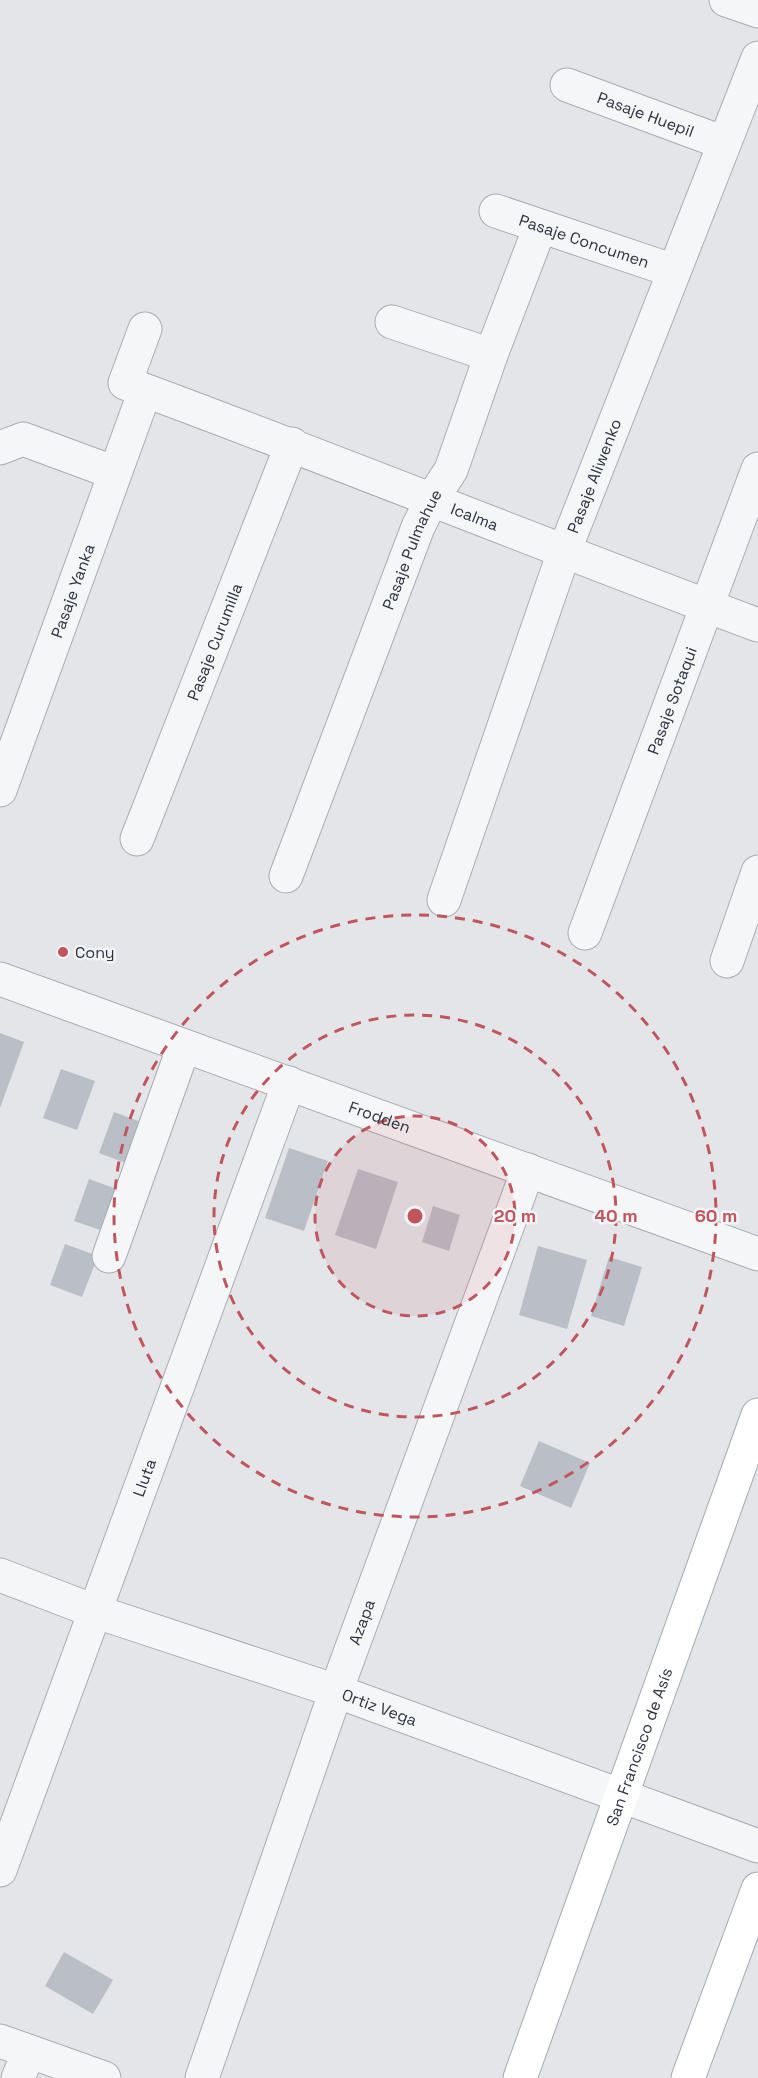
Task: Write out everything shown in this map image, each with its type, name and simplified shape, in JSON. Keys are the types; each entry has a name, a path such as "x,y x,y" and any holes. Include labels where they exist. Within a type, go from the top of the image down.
{"main road":[{"name":"San Francisco de Asís","path":"520,2078 758,1415"},
{"path":"688,2078 758,1889"}],"street":[{"path":"726,0 758,11"},
{"name":"Pasaje Aliwenko","path":"444,900 564,552 758,58"},
{"name":"Pasaje Huepil","path":"567,85 724,144"},
{"name":"Pasaje Concumen","path":"496,211 674,271"},
{"name":"Pasaje Pulmahue","path":"286,876 418,527 432,499 451,470 491,355 540,227"},
{"path":"392,321 491,355"},
{"name":"Pasaje Yanka","path":"0,790 115,473 135,387 145,329"},
{"name":"Icalma","path":"135,387 292,444 564,552 758,625"},
{"path":"11,443 115,473"},
{"name":"Pasaje Curumilla","path":"137,839 292,444"},
{"name":"Pasaje Sotaqui","path":"585,933 758,469"},
{"path":"727,961 758,872"},
{"name":"Frodden","path":"0,979 758,1254"},
{"path":"109,1256 184,1046"},
{"name":"Lluta","path":"0,1870 289,1083"},
{"name":"Azapa","path":"202,2078 336,1691 528,1170"},
{"name":"Ortiz Vega","path":"0,1575 94,1611 336,1691 758,1846"},
{"path":"16,2057 104,2078"}],"building":[{"path":"0,1033 24,1042 0,1108"},
{"path":"61,1069 95,1081 77,1130 43,1118"},
{"path":"114,1112 146,1124 131,1165 99,1153"},
{"path":"289,1148 328,1161 304,1231 265,1218"},
{"path":"358,1169 398,1182 376,1249 335,1235"},
{"path":"89,1179 122,1191 106,1232 74,1221"},
{"path":"433,1206 460,1215 449,1251 422,1242"},
{"path":"65,1244 98,1256 82,1297 50,1285"},
{"path":"538,1246 587,1260 567,1329 519,1315"},
{"path":"609,1257 642,1267 624,1326 591,1316"},
{"path":"539,1441 590,1463 571,1508 520,1486"},
{"path":"64,1952 113,1980 93,2014 45,1986"}],"place":[{"name":"Cony","path":"63,952"}]}
